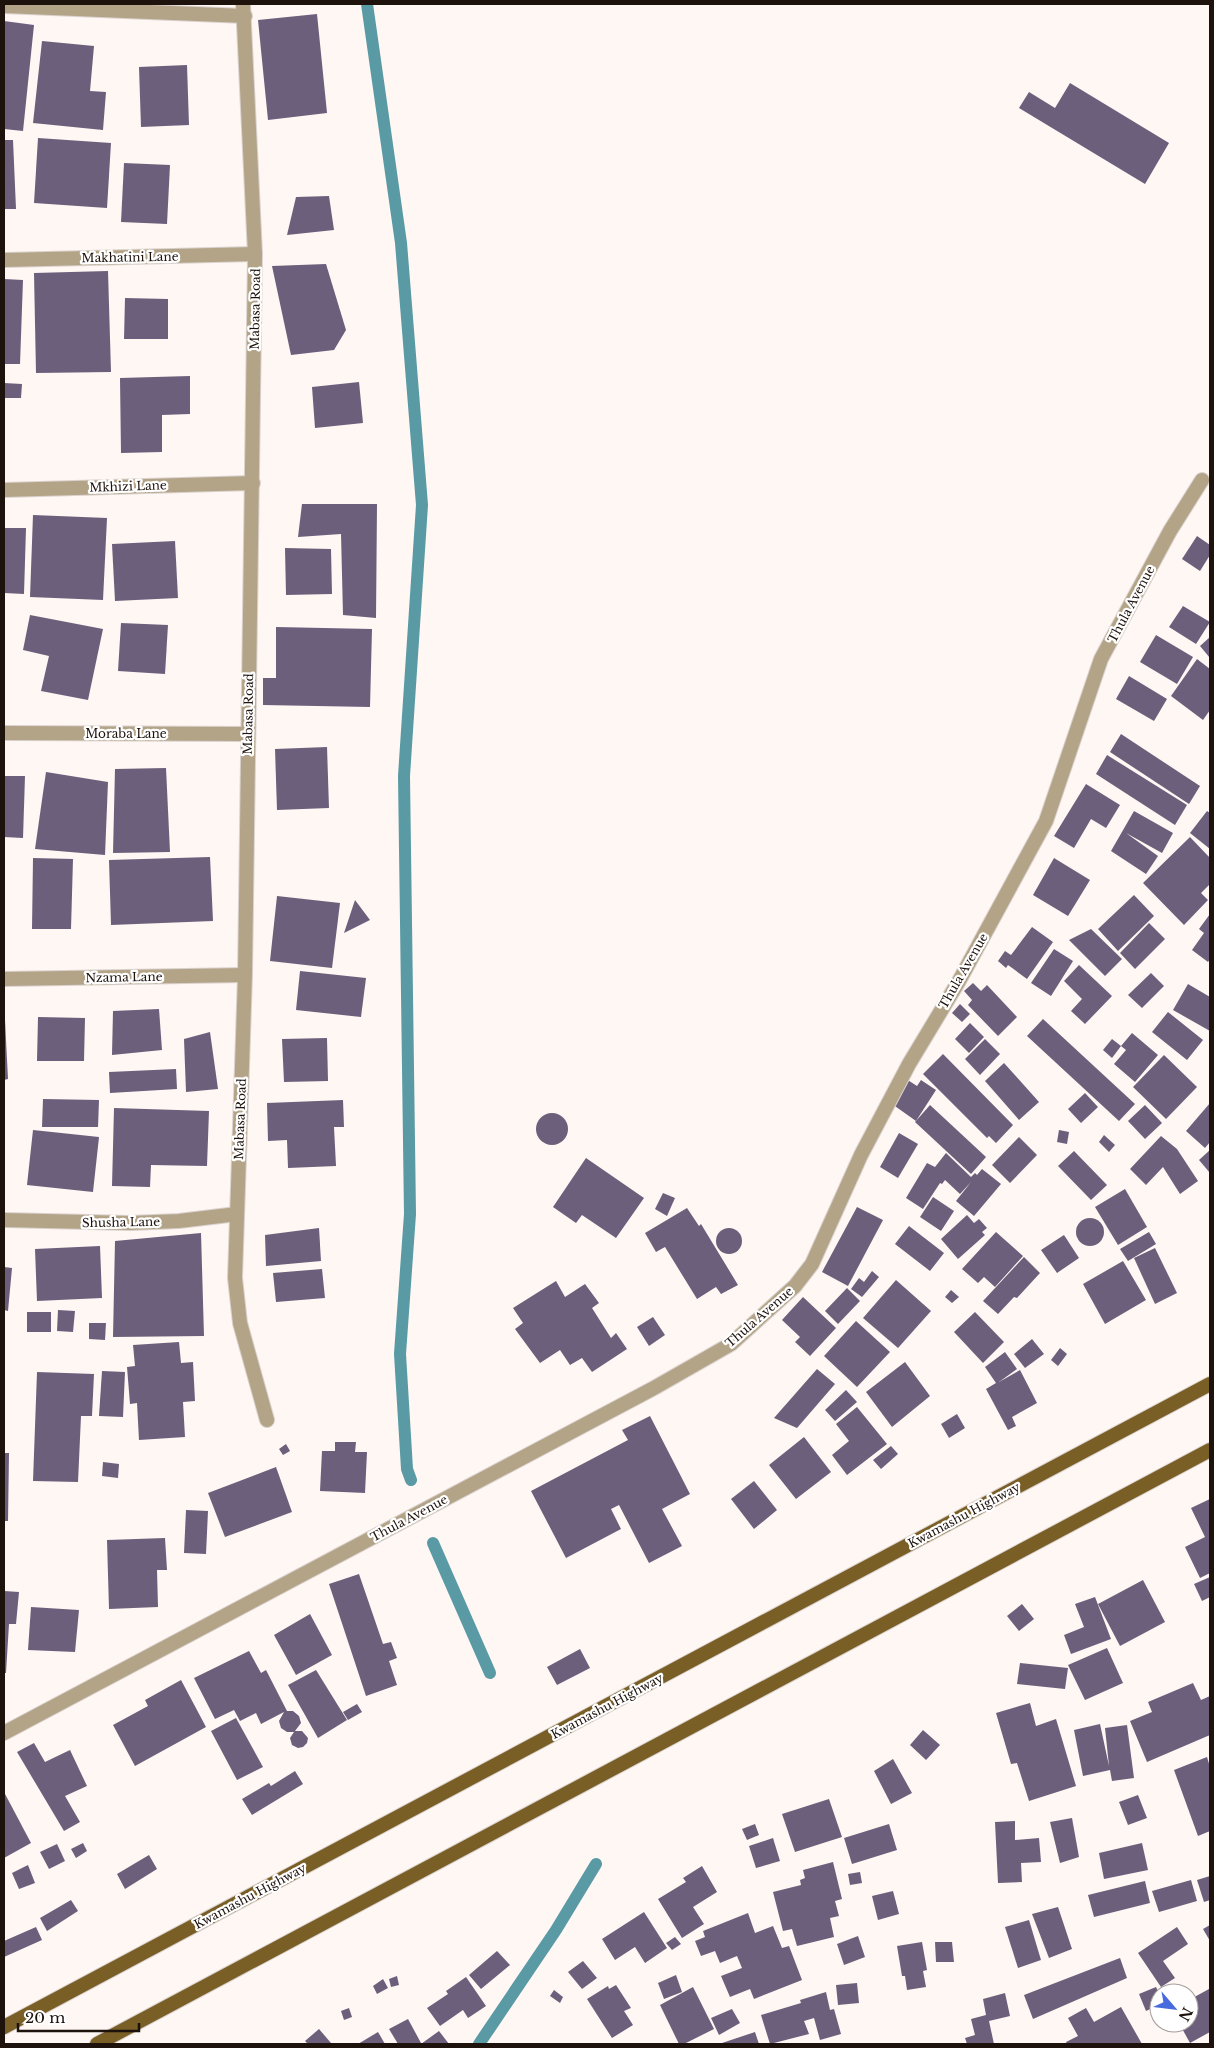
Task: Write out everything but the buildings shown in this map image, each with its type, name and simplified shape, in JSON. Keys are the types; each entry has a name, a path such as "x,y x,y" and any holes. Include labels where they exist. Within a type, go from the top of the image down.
{"main road":[{"name":"Kwamashu Highway","path":"4,2028 1210,1384"},
{"path":"97,2044 1210,1450"}],"street":[{"path":"4,6 244,10"},
{"name":"Mabasa Road","path":"244,10 255,254 245,975 235,1278 240,1323 267,1420"},
{"name":"Makhatini Lane","path":"4,260 255,254"},
{"name":"Thula Avenue","path":"4,1733 654,1388 731,1344 796,1286 812,1264 861,1155 909,1064 959,981 1046,821 1101,660 1170,531 1202,480"},
{"name":"Mkhizi Lane","path":"4,490 253,483"},
{"name":"Moraba Lane","path":"4,733 248,734"},
{"name":"Nzama Lane","path":"4,979 245,975"},
{"name":"Shusha Lane","path":"4,1220 130,1223 179,1221 237,1214"}],"waterway":[{"path":"367,4 401,243 422,505 404,776 410,1214 400,1354 407,1469 411,1480"},
{"path":"433,1543 490,1673"},
{"path":"479,2044 556,1930 596,1864"}]}
